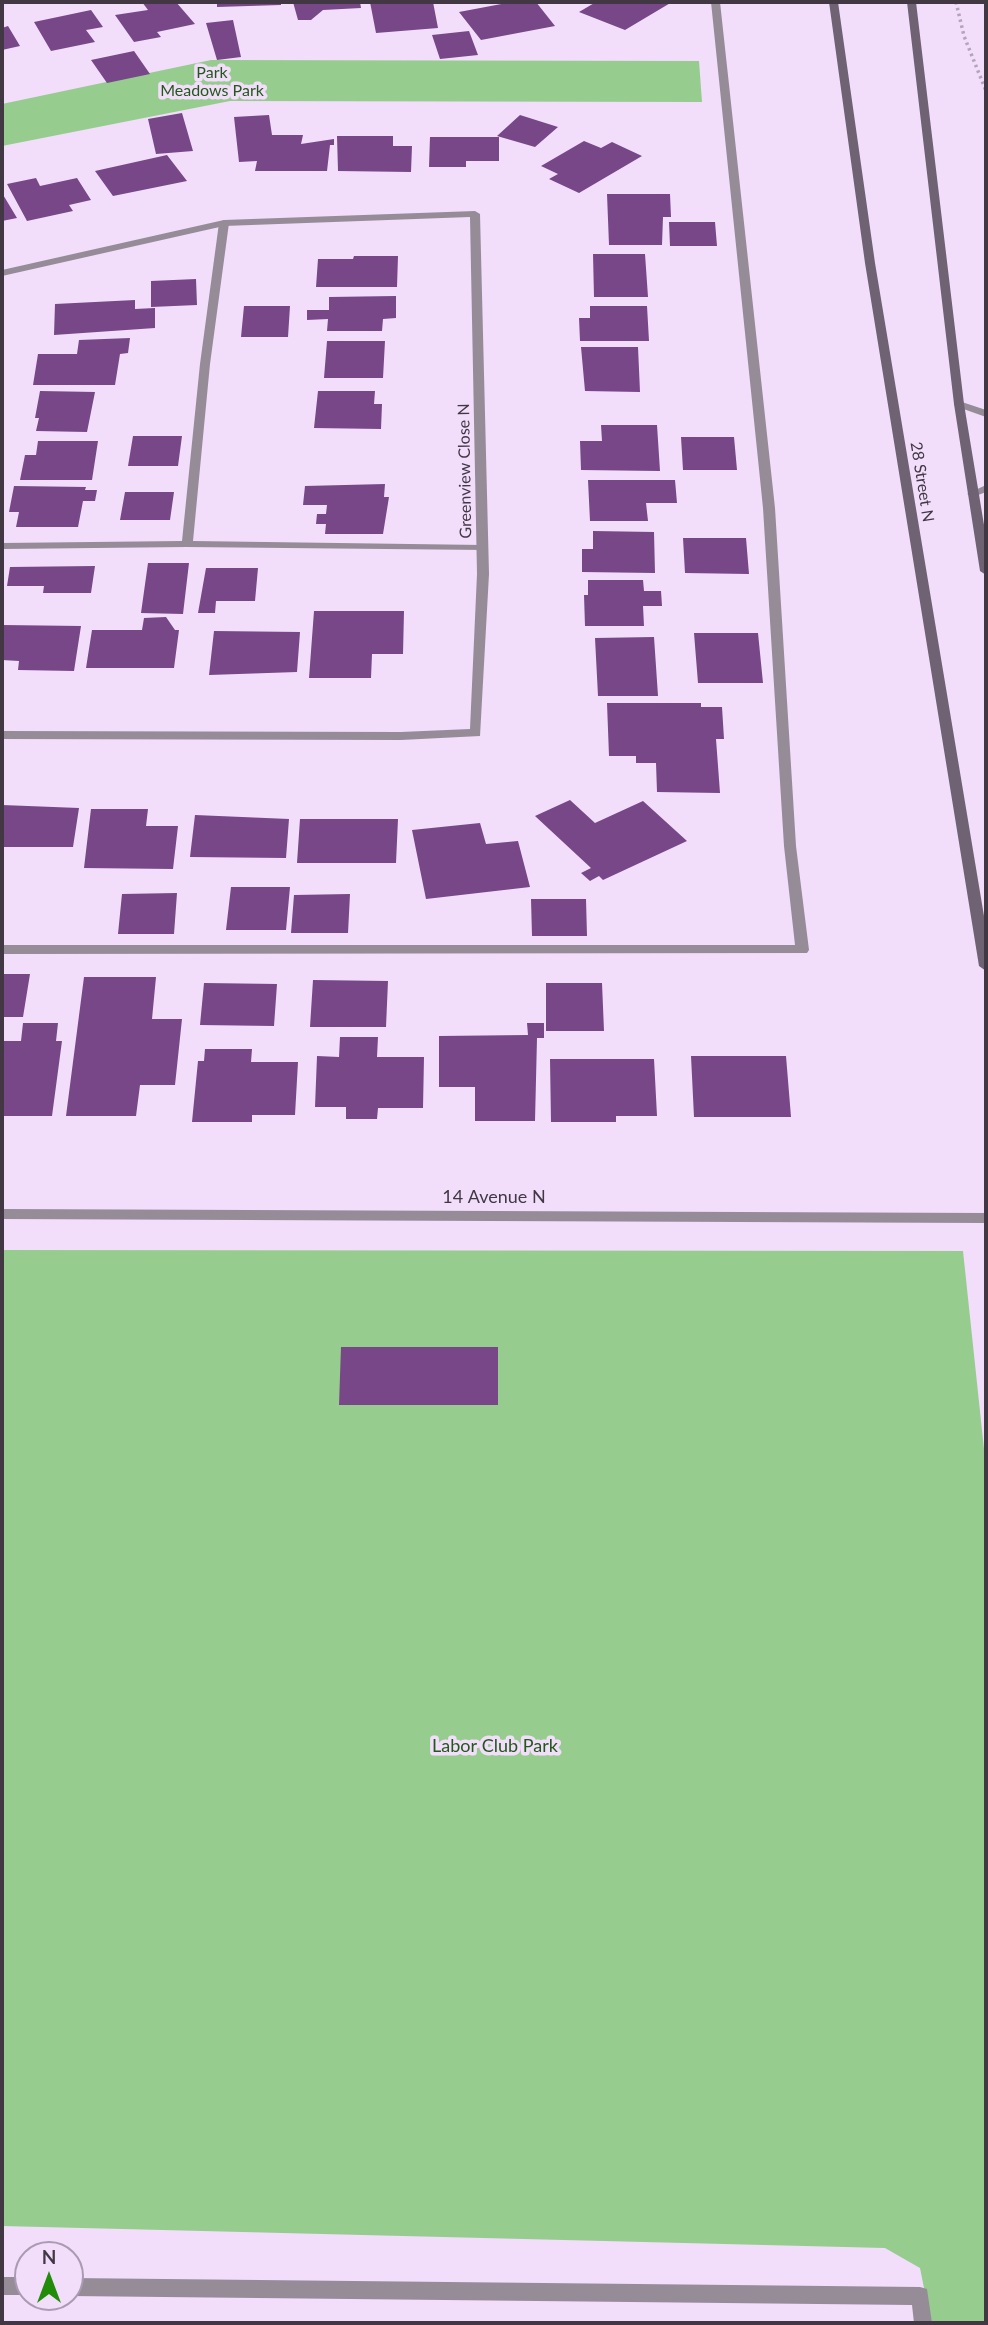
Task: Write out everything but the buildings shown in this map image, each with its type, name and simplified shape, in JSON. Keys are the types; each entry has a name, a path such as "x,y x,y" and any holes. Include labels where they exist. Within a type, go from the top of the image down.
{"main road":[{"name":"28 Street N","path":"833,2 870,263 986,966"},
{"path":"903,2 915,24"},
{"path":"911,2 959,404 986,571"}],"street":[{"path":"2,950 802,950 789,832 769,508 715,2"},
{"name":"Greenview Close N","path":"2,273 224,223 475,214 482,548 476,733 401,736 2,735"},
{"path":"187,544 205,364 224,223"},
{"path":"959,404 986,414"},
{"path":"972,494 986,488"},
{"path":"2,546 187,544 482,548"},
{"name":"14 Avenue N","path":"2,1214 986,1218"},
{"path":"84,2287 919,2296 923,2323"}],"path":[{"path":"956,2 964,36 986,91"}],"green space":[{"name":"Park Meadows Park","path":"211,60 699,61 702,102 230,101 2,146 2,104"},
{"name":"Labor Club Park","path":"2,1250 963,1251 986,1468 986,2323 931,2323 920,2268 885,2248 2,2226"}]}
